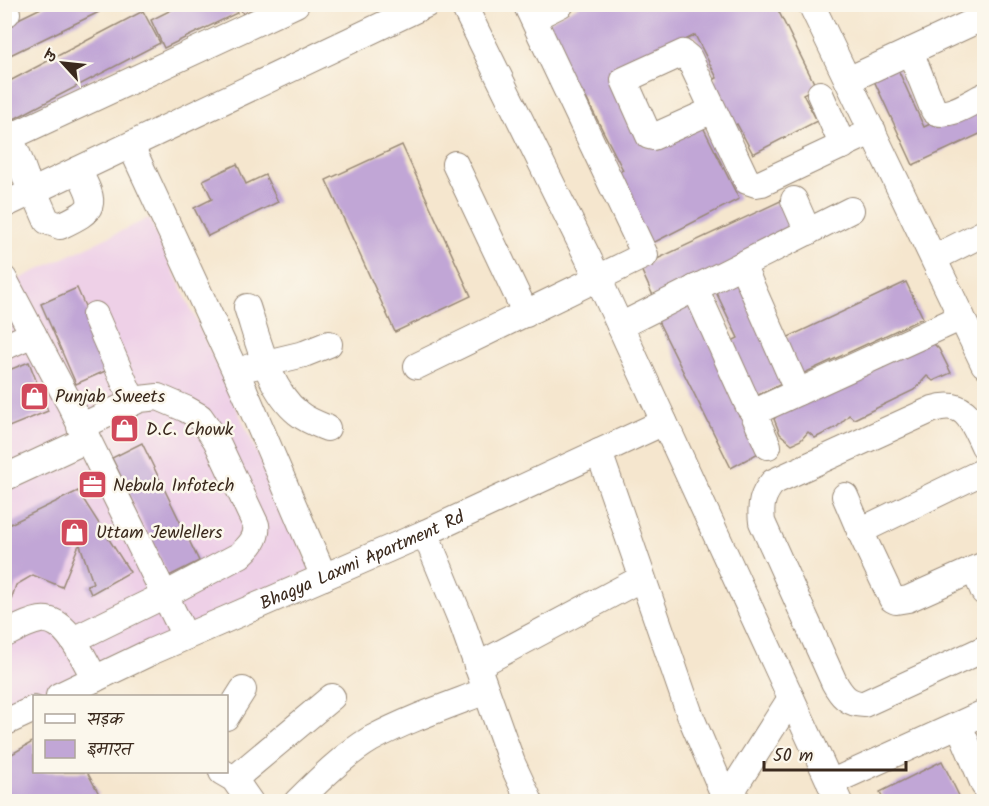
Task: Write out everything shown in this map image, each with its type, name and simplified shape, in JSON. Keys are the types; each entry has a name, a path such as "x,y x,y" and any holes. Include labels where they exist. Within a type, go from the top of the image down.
{"street":[{"path":"78,170 91,194 89,208 83,215 60,226 47,221 17,153 6,134 296,4"},
{"path":"4,205 427,4"},
{"path":"463,4 598,278 835,792 984,713"},
{"path":"417,366 646,253 530,11 561,4"},
{"path":"811,4 984,364"},
{"path":"848,80 984,17"},
{"path":"909,51 934,111 937,113 945,114 984,96"},
{"path":"820,94 843,146"},
{"path":"713,110 750,183 762,183 873,131"},
{"path":"131,146 235,371 324,577"},
{"path":"455,164 526,314"},
{"path":"794,200 808,232"},
{"path":"620,326 851,210"},
{"path":"934,258 984,233"},
{"path":"742,265 798,392"},
{"path":"6,288 33,334 185,636"},
{"path":"695,288 768,446"},
{"path":"247,307 266,363 284,399 298,413 313,423 327,428"},
{"path":"95,315 133,402"},
{"path":"752,410 762,409 962,317"},
{"path":"4,347 33,334"},
{"path":"235,371 304,354 329,344"},
{"path":"4,478 83,434 133,402 140,399 158,398 200,417 216,440 256,525 257,533 240,555 73,640"},
{"path":"983,654 864,704 857,704 841,695 762,522 760,510 766,490 773,482 933,409 940,407 960,409 970,416 984,446"},
{"name":"Bhagya Laxmi Apartment Rd","path":"64,695 94,687 185,636 425,533 664,422"},
{"path":"599,452 690,716 727,801"},
{"path":"860,531 984,471"},
{"path":"845,496 892,599 896,601 908,599 979,567 984,592"},
{"path":"425,533 461,620 512,762 530,801"},
{"path":"477,666 642,578"},
{"path":"4,635 40,620 56,623 64,628 73,640 94,687"},
{"path":"228,714 243,690"},
{"path":"297,801 333,768 369,740 414,718 486,691"},
{"path":"249,801 228,775 332,697"},
{"path":"733,801 735,786 791,698"},
{"path":"4,723 33,709"},
{"path":"959,725 981,767"}],"shaded area":[{"name":"D.C. Chowk","path":"149,218 312,571 45,695 33,695 4,714 4,286"}],"building":[{"path":"49,4 96,4 99,12 4,58 4,26"},
{"path":"183,4 233,4 237,13 164,48 151,20"},
{"path":"238,4 263,4 243,14"},
{"path":"582,4 775,4 816,87 803,94 817,121 753,154 737,124 729,128 706,84 717,78 695,35 611,78 646,147 699,119 739,199 647,246 612,176 623,170 584,94 578,97 542,25"},
{"path":"143,11 160,43 14,119 4,100 4,84"},
{"path":"895,63 924,127 984,99 984,132 913,165 871,74"},
{"path":"402,145 471,296 395,332 326,180"},
{"path":"237,164 246,184 265,175 278,202 208,236 194,208 212,199 203,180"},
{"path":"789,197 804,230 655,300 640,267"},
{"path":"740,277 788,381 754,397 728,343 738,338 716,292"},
{"path":"906,282 923,318 800,375 784,339"},
{"path":"77,288 112,368 76,384 41,304"},
{"path":"689,301 764,450 731,468 656,317"},
{"path":"929,339 939,349 951,373 933,381 927,376 914,390 854,419 849,415 837,427 815,438 808,432 801,440 792,444 780,434 774,419 786,406"},
{"path":"29,362 48,411 4,429 4,372"},
{"path":"142,443 199,561 169,576 112,458"},
{"path":"78,491 130,572 91,594 87,585 93,583 80,545 62,587 33,575 16,585 4,621 4,527"},
{"path":"33,742 33,773 88,773 99,794 86,802 5,802 5,758"},
{"path":"942,761 962,802 885,802 880,792"}],"place":[{"name":"Punjab Sweets","path":"34,396"},
{"name":"D.C. Chowk","path":"125,429"},
{"name":"Nebula Infotech","path":"92,485"},
{"name":"Uttam Jewlellers","path":"75,532"}]}
